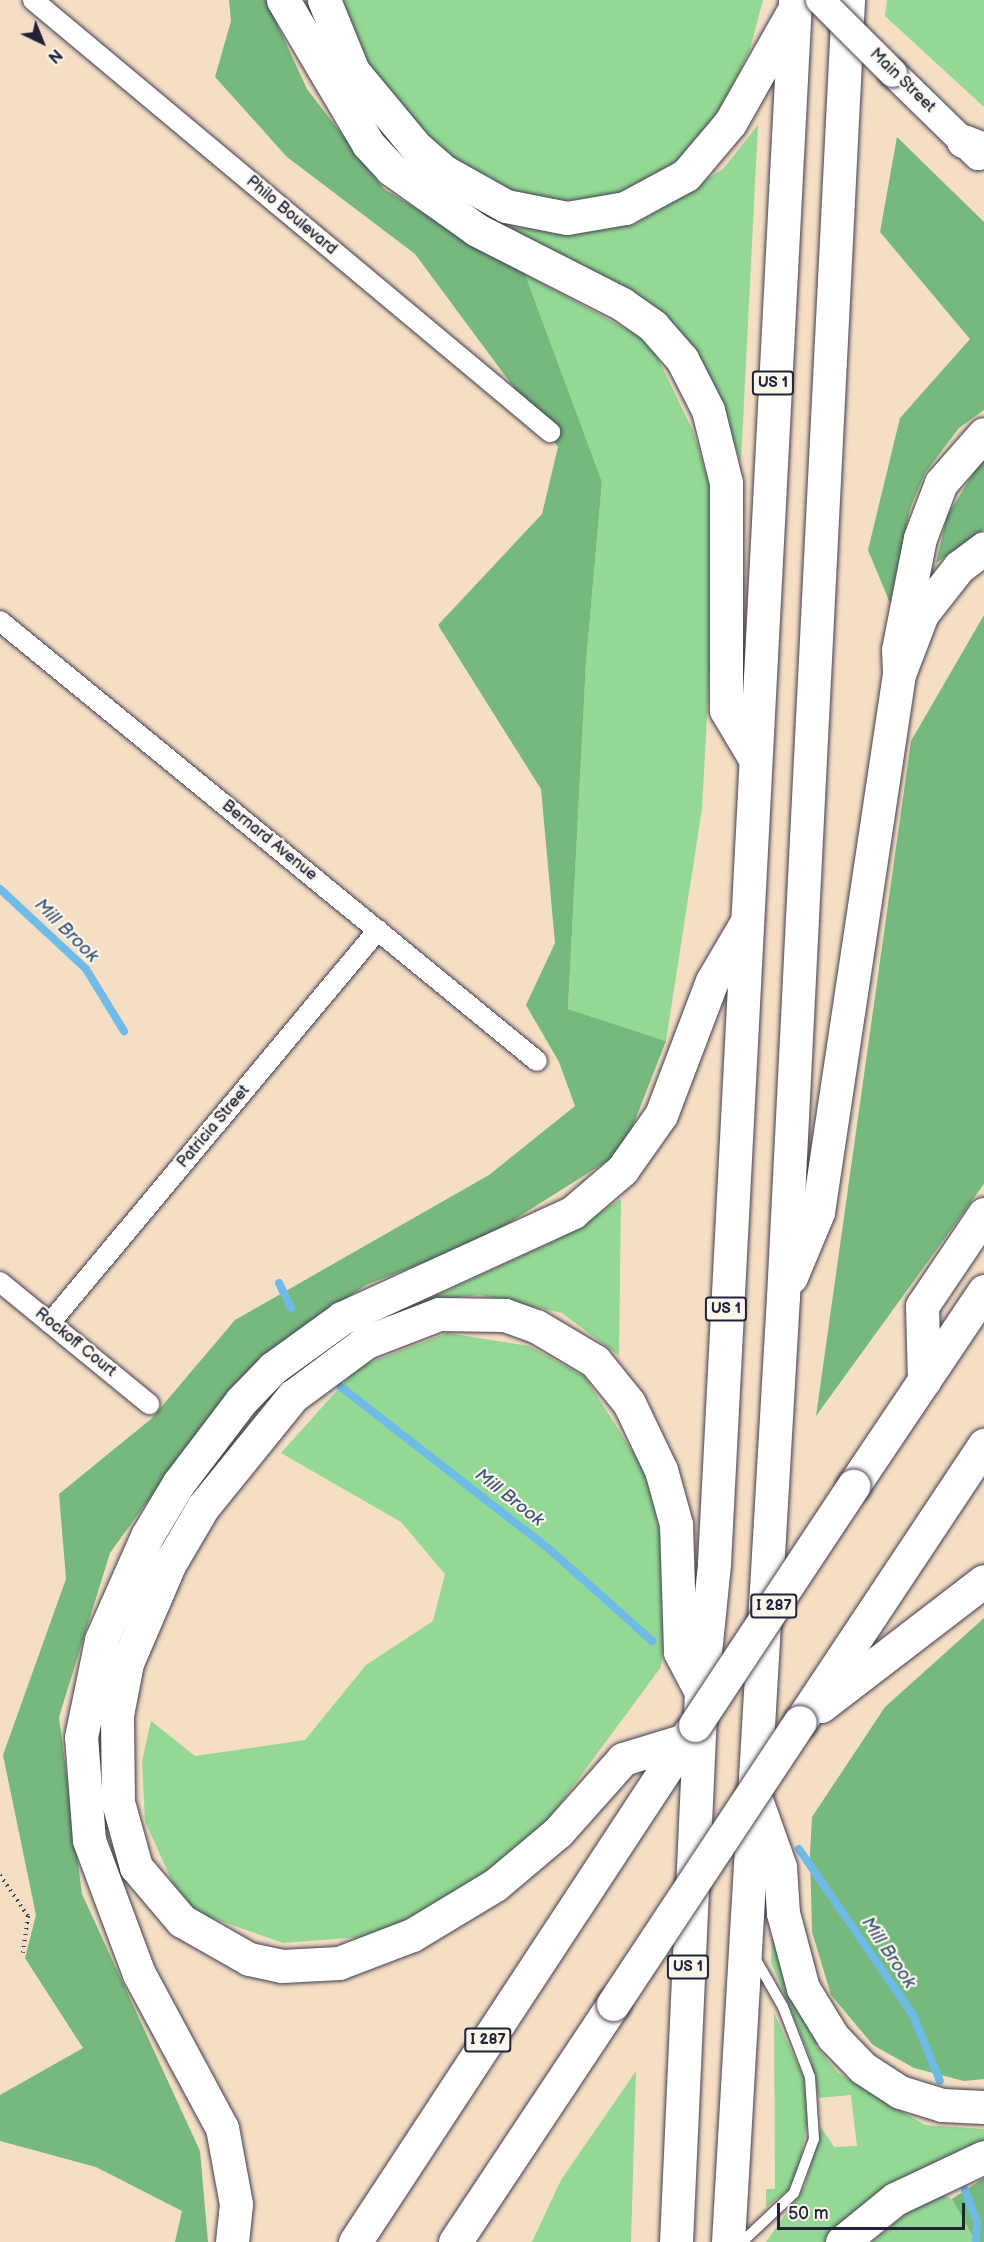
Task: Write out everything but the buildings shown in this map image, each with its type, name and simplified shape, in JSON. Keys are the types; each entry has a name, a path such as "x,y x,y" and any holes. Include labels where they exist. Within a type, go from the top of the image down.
{"highway":[{"path":"283,0 368,144 391,168 477,230 622,304 653,326 682,359 708,410 724,474 729,561 726,710 754,757"},
{"path":"324,0 353,71 416,147 445,172 506,206 567,218 625,208 686,175 730,123 803,3"},
{"path":"729,2242 783,1297 848,0"},
{"name":"US 1","path":"676,2242 700,1692 714,1563 754,757 803,3"},
{"path":"783,1297 818,1212 899,674 898,650 928,508 956,461 984,434"},
{"path":"899,674 922,614 959,567 984,548"},
{"path":"232,2242 236,2204 222,2128 139,1974 89,1840 81,1737 101,1640 147,1536 178,1484 241,1401 273,1368 342,1318 573,1212 622,1170 661,1115 712,981 746,925"},
{"path":"924,1381 922,1306 984,1214"},
{"name":"I 287","path":"355,2242 690,1732 984,1291"},
{"path":"690,1732 623,1759 528,1860 453,1911 377,1951 339,1964 294,1966 223,1949 182,1921 154,1892 125,1834 115,1757 128,1663 146,1613 192,1527 232,1467 285,1404 326,1369 366,1342 439,1314 506,1315 537,1326 595,1361 629,1403 661,1470 676,1524 680,1652 700,1692"},
{"path":"455,2242 474,2227 613,2004 800,1722 835,1682 984,1445"},
{"path":"835,1682 984,1581"},
{"path":"753,1791 780,1867 783,1912 803,1988 833,2037 863,2068 900,2092 942,2105 984,2107"},
{"path":"842,2242 896,2199 984,2157"}],"main road":[{"name":"Main Street","path":"803,3 893,73 977,150"}],"street":[{"name":"Philo Boulevard","path":"33,0 550,432"},
{"name":"Bernard Avenue","path":"0,621 537,1061"},
{"name":"Patricia Street","path":"50,1323 378,930"},
{"name":"Rockoff Court","path":"0,1282 149,1404"}],"lane":[{"path":"742,2242 794,2193 809,2160 815,2117 810,2077 791,2027 747,1945"}],"path":[{"path":"0,1875 28,1916 23,1953"}],"green space":[{"path":"229,0 266,0 307,89 384,189 525,274 602,482 586,663 568,1009 666,1041 623,1151 482,1240 366,1285 269,1351 178,1459 110,1553 59,1717 82,1894 200,2151 208,2242 175,2242 182,2211 96,2167 0,2141 0,2095 83,2048 25,1958 36,1915 3,1755 66,1579 59,1494 151,1419 235,1320 489,1175 575,1106 559,1062 526,1005 555,943 541,789 438,625 542,514 558,447 415,254 287,157 215,77 231,21"},
{"path":"339,0 763,0 750,49 728,96 695,146 655,178 612,197 561,201 505,190 455,160 410,121 372,78"},
{"path":"887,0 984,0 984,107 885,16"},
{"path":"758,125 741,461 709,379 510,228 636,224 723,169"},
{"path":"897,137 984,222 984,410 959,428 925,473 910,509 890,603 868,550 900,418 970,339 880,232"},
{"path":"525,274 650,342 693,431 718,513 702,809 666,1041 568,1009 586,663 602,482"},
{"path":"984,456 984,529 936,563 947,516"},
{"path":"984,615 984,1184 816,1416 911,741"},
{"path":"621,1199 619,1356 562,1313 480,1295 427,1300 561,1238"},
{"path":"447,1333 529,1346 585,1377 648,1476 669,1580 661,1667 529,1846 386,1935 283,1943 184,1908 145,1821 142,1761 151,1721 195,1756 305,1740 366,1665 433,1621 445,1574 401,1522 281,1453 358,1367"},
{"path":"984,1618 984,2079 964,2081 914,2068 873,2045 831,1995 812,1932 810,1853 812,1817 885,1707"},
{"path":"773,1927 820,2042 816,2046 838,2073 925,2125 984,2129 984,2143 848,2218 825,2242 766,2242 805,2186 821,2127 834,2147 857,2146 851,2095 819,2098 810,2057 771,1962"},
{"path":"774,2013 804,2078 808,2117 799,2169 788,2190 766,2207 766,2189 775,2189"},
{"path":"636,2071 631,2242 532,2242 561,2180"},
{"path":"984,2178 984,2242 976,2242 952,2199"},
{"path":"934,2191 952,2199 976,2242 872,2242"}],"waterway":[{"name":"Mill Brook","path":"0,889 86,969 124,1031"},
{"name":"Mill Brook","path":"279,1283 291,1308"},
{"name":"Mill Brook","path":"341,1387 548,1548 652,1641"},
{"name":"Mill Brook","path":"799,1849 913,2015 940,2081"},
{"name":"Mill Brook","path":"965,2190 977,2222 976,2242"}]}
